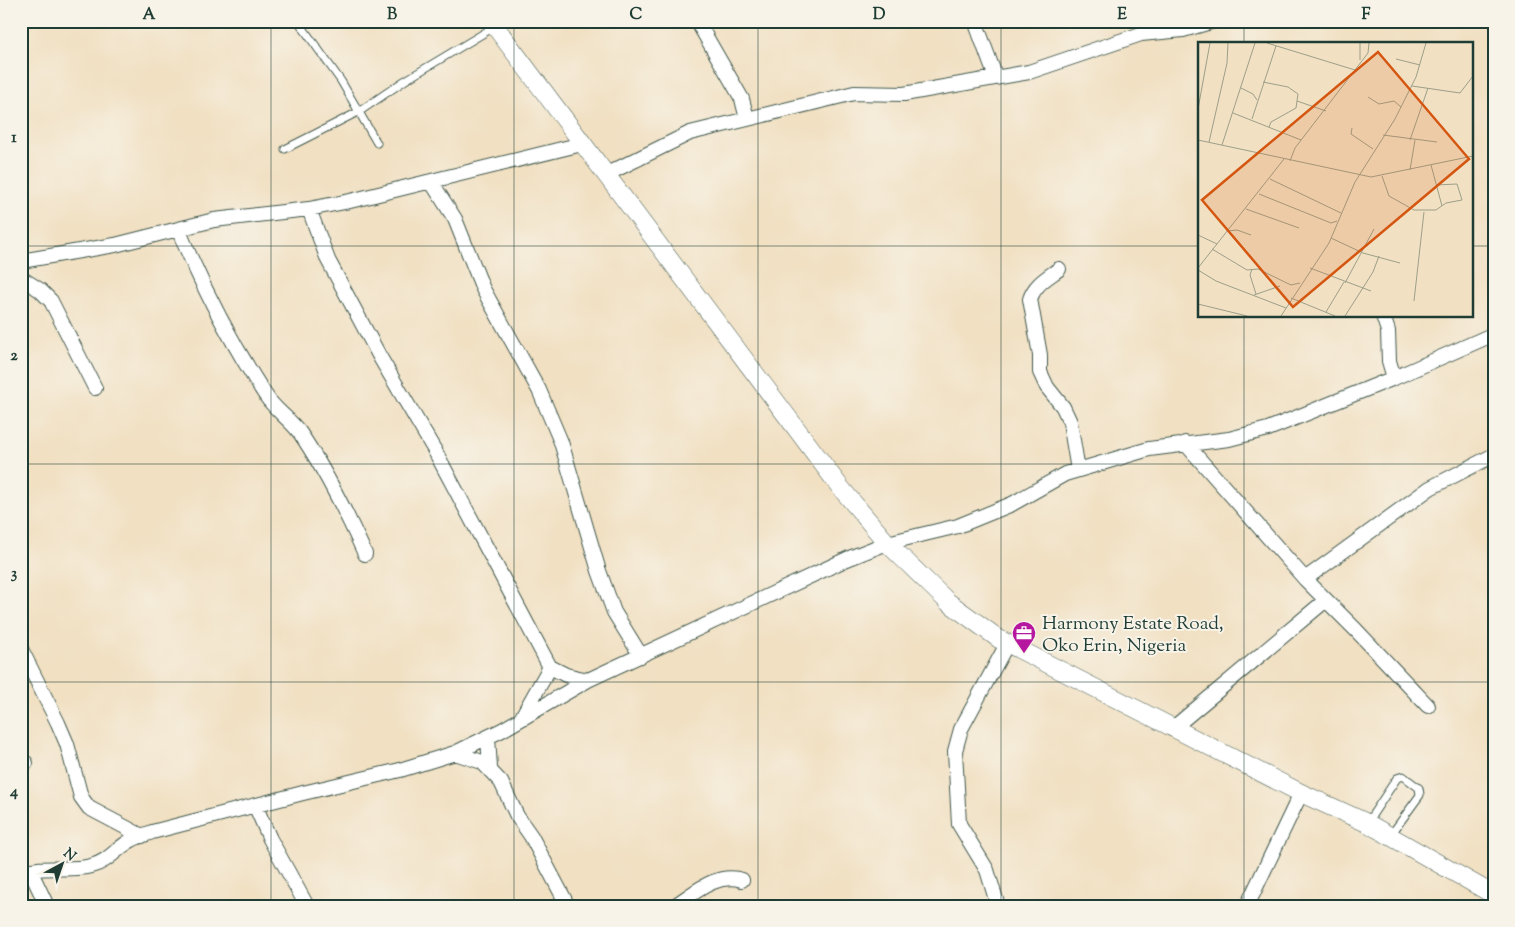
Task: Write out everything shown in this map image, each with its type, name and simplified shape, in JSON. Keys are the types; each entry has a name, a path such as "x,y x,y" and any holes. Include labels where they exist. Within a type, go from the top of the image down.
{"street":[{"path":"697,21 742,99 747,119"},
{"path":"976,21 996,78"},
{"path":"606,175 690,133 854,93 904,94 1029,72 1141,34 1183,30 1214,21"},
{"path":"493,24 840,488 887,543 948,602 1008,644 1301,793 1367,823 1494,895"},
{"path":"21,261 115,246 180,231 214,220 309,209 432,183 582,144"},
{"path":"432,183 455,219 483,289 539,390 561,442 599,571 614,612 641,656"},
{"path":"309,209 328,260 435,451 550,668 566,675 588,680"},
{"path":"180,231 194,267 251,372 268,399 299,432 322,469 344,508 364,554"},
{"path":"1059,269 1040,282 1030,299 1040,355 1040,372 1047,387 1063,407 1070,422 1078,470"},
{"path":"21,278 40,290 51,301 94,388"},
{"path":"1384,318 1388,331 1389,361 1394,378"},
{"path":"47,906 26,871 90,866 106,861 122,846 142,836 255,805 400,770 455,753 488,737 588,680 800,580 887,543 958,526 1012,504 1051,480 1078,470 1149,449 1229,439 1268,428 1394,378 1494,334"},
{"path":"1185,443 1305,579 1428,706"},
{"path":"1305,579 1430,488 1494,455"},
{"path":"1172,728 1326,600"},
{"path":"998,906 987,870 959,824 955,751 961,729 1008,644"},
{"path":"21,649 67,744 81,797 89,808 142,836"},
{"path":"522,717 541,687 550,668"},
{"path":"488,737 490,768"},
{"path":"455,753 473,757 490,768 501,782 517,816 531,836 568,906"},
{"path":"1247,906 1301,793"},
{"path":"255,805 270,839 306,906"},
{"path":"674,906 717,879 734,878 742,880"}],"lane":[{"path":"298,21 360,111 377,143"},
{"path":"285,149 360,111 493,24"},
{"path":"1367,823 1398,778 1403,776 1419,788 1420,795 1390,836"}],"place":[{"name":"Harmony Estate Road, Oko Erin, Nigeria","path":"1024,654"}]}
